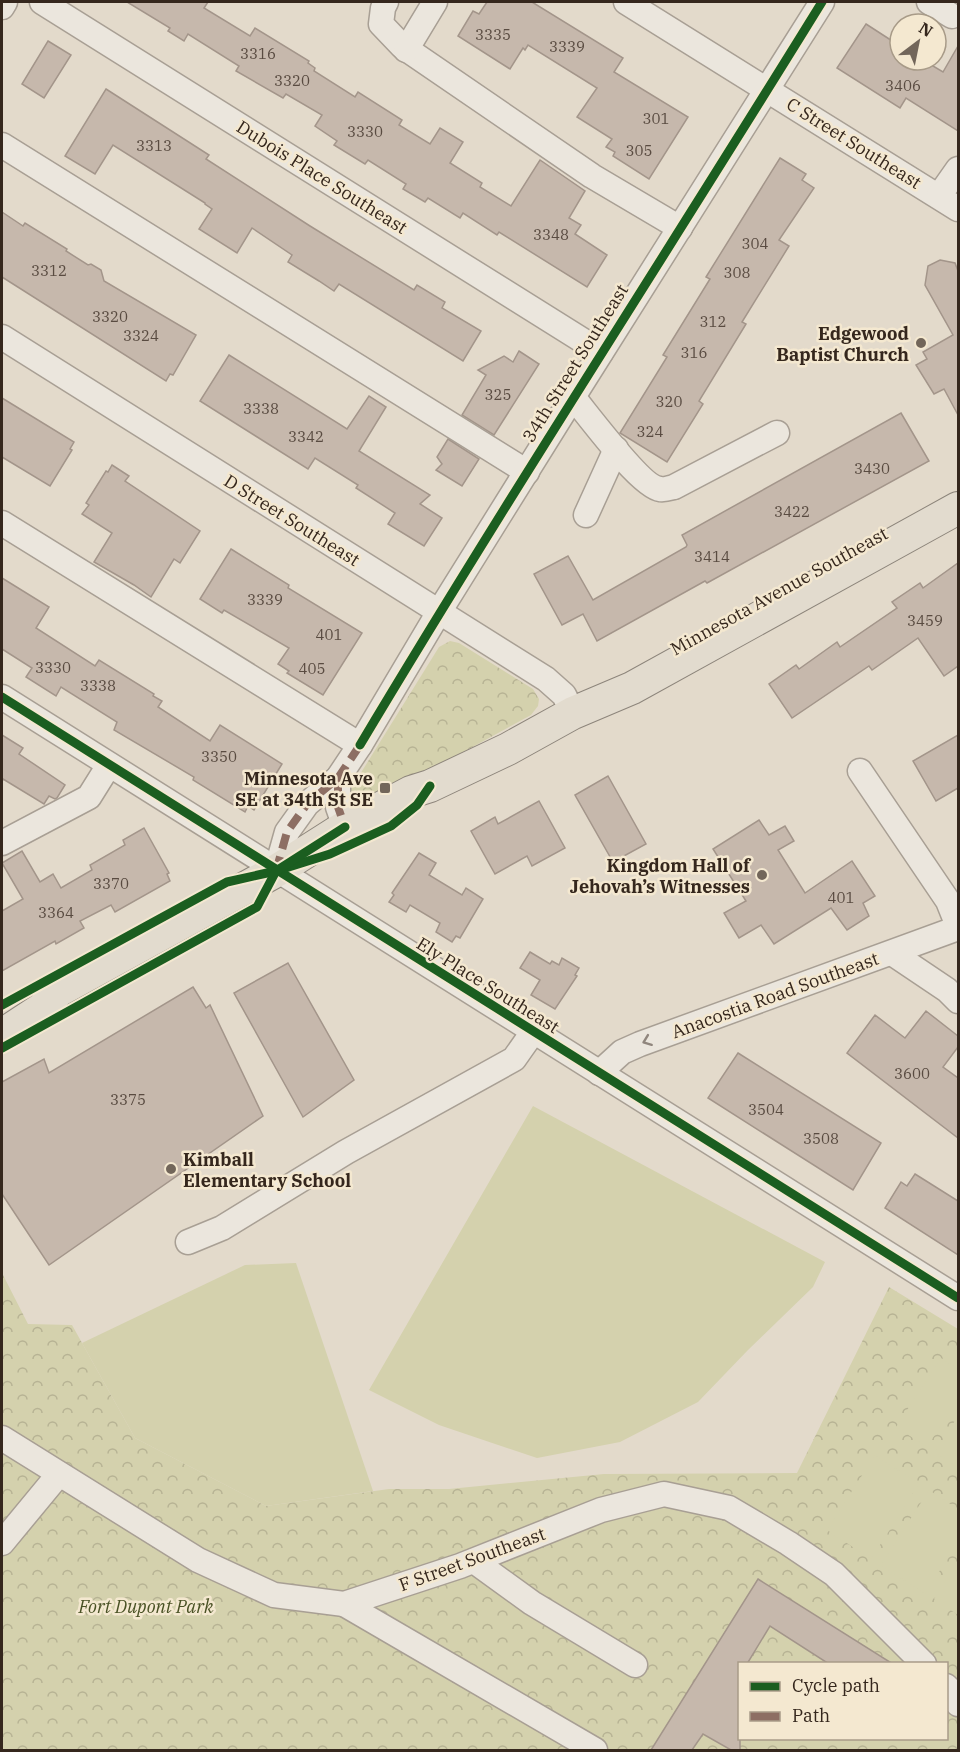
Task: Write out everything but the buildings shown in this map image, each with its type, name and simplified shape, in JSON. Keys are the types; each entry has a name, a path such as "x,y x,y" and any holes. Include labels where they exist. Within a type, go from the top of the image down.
{"main road":[{"name":"Minnesota Avenue Southeast","path":"604,698 624,676 958,492"},
{"name":"Minnesota Avenue Southeast","path":"2,1035 43,1008 58,991 276,870 345,826 411,792 430,786 508,748 604,698 632,688 958,508"},
{"name":"Minnesota Avenue Southeast","path":"276,870 330,854 391,826 417,805 430,786"},
{"name":"Minnesota Avenue Southeast","path":"2,1014 43,990 58,991"}],"street":[{"path":"2,8 5,2"},
{"name":"Dubois Place Southeast","path":"42,2 601,352"},
{"path":"386,2 381,24 406,50 592,176 680,228"},
{"path":"406,50 435,2"},
{"name":"C Street Southeast","path":"626,2 949,202"},
{"name":"34th Street Southeast","path":"276,870 288,832 307,804 338,778 360,745 439,612 822,2"},
{"path":"929,2 952,16"},
{"path":"2,145 527,471"},
{"path":"949,202 958,169"},
{"name":"D Street Southeast","path":"2,338 552,683 564,695 573,713"},
{"path":"573,397 629,466 649,484 660,489 674,488 777,434"},
{"path":"586,515 616,449"},
{"path":"2,523 360,745"},
{"name":"Ely Place Southeast","path":"2,698 958,1298"},
{"path":"2,843 89,797 109,765"},
{"path":"860,771 948,902 958,927"},
{"path":"338,778 338,807 345,826"},
{"name":"Anacostia Road Southeast","path":"599,1072 622,1052 640,1044 958,927"},
{"path":"892,953 947,990 958,1001"},
{"path":"188,1242 222,1228 346,1152 514,1059 532,1032"},
{"name":"F Street Southeast","path":"2,1438 198,1560 274,1595 344,1604 474,1561 601,1510 664,1494 729,1508 834,1574 922,1662"},
{"path":"2,1543 59,1474"},
{"path":"474,1561 532,1603 635,1665"},
{"path":"344,1604 595,1750"},
{"path":"948,1688 958,1704"}],"green space":[{"path":"450,641 459,643 533,689 539,699 538,706 531,715 372,802 354,807 349,802 349,792 439,647"},
{"path":"533,1106 825,1262 813,1287 698,1402 620,1442 537,1458 439,1425 369,1390"},
{"path":"296,1263 373,1491 266,1506 135,1438 82,1343 245,1265"},
{"name":"Fort Dupont Park","path":"2,1273 28,1324 72,1325 135,1438 266,1506 389,1489 449,1489 604,1474 797,1473 889,1287 958,1329 958,1750 2,1750"},
{"path":"941,1358 958,1369 958,1398 927,1447 896,1427"},
{"path":"958,1416 958,1468 935,1452"},
{"path":"875,1455 919,1484 871,1559 827,1530"},
{"path":"929,1490 958,1509 958,1542 925,1594 881,1565"},
{"path":"958,1561 958,1615 934,1599"}],"marked path":[{"path":"276,871 287,832 307,804 338,778 360,745"},
{"path":"338,778 338,807 345,827"}],"cycle path":[{"path":"360,745 474,558 822,2"},
{"path":"2,697 958,1298"},
{"path":"2,1005 227,882 276,871 330,854 391,826 417,805 430,786"},
{"path":"2,1048 257,907 276,871 345,827"}],"place":[{"name":"Edgewood Baptist Church","path":"921,343"},
{"name":"Minnesota Ave SE at 34th St SE","path":"385,788"},
{"name":"Kingdom Hall of Jehovah’s Witnesses","path":"762,875"},
{"name":"Kimball Elementary School","path":"171,1169"}]}
